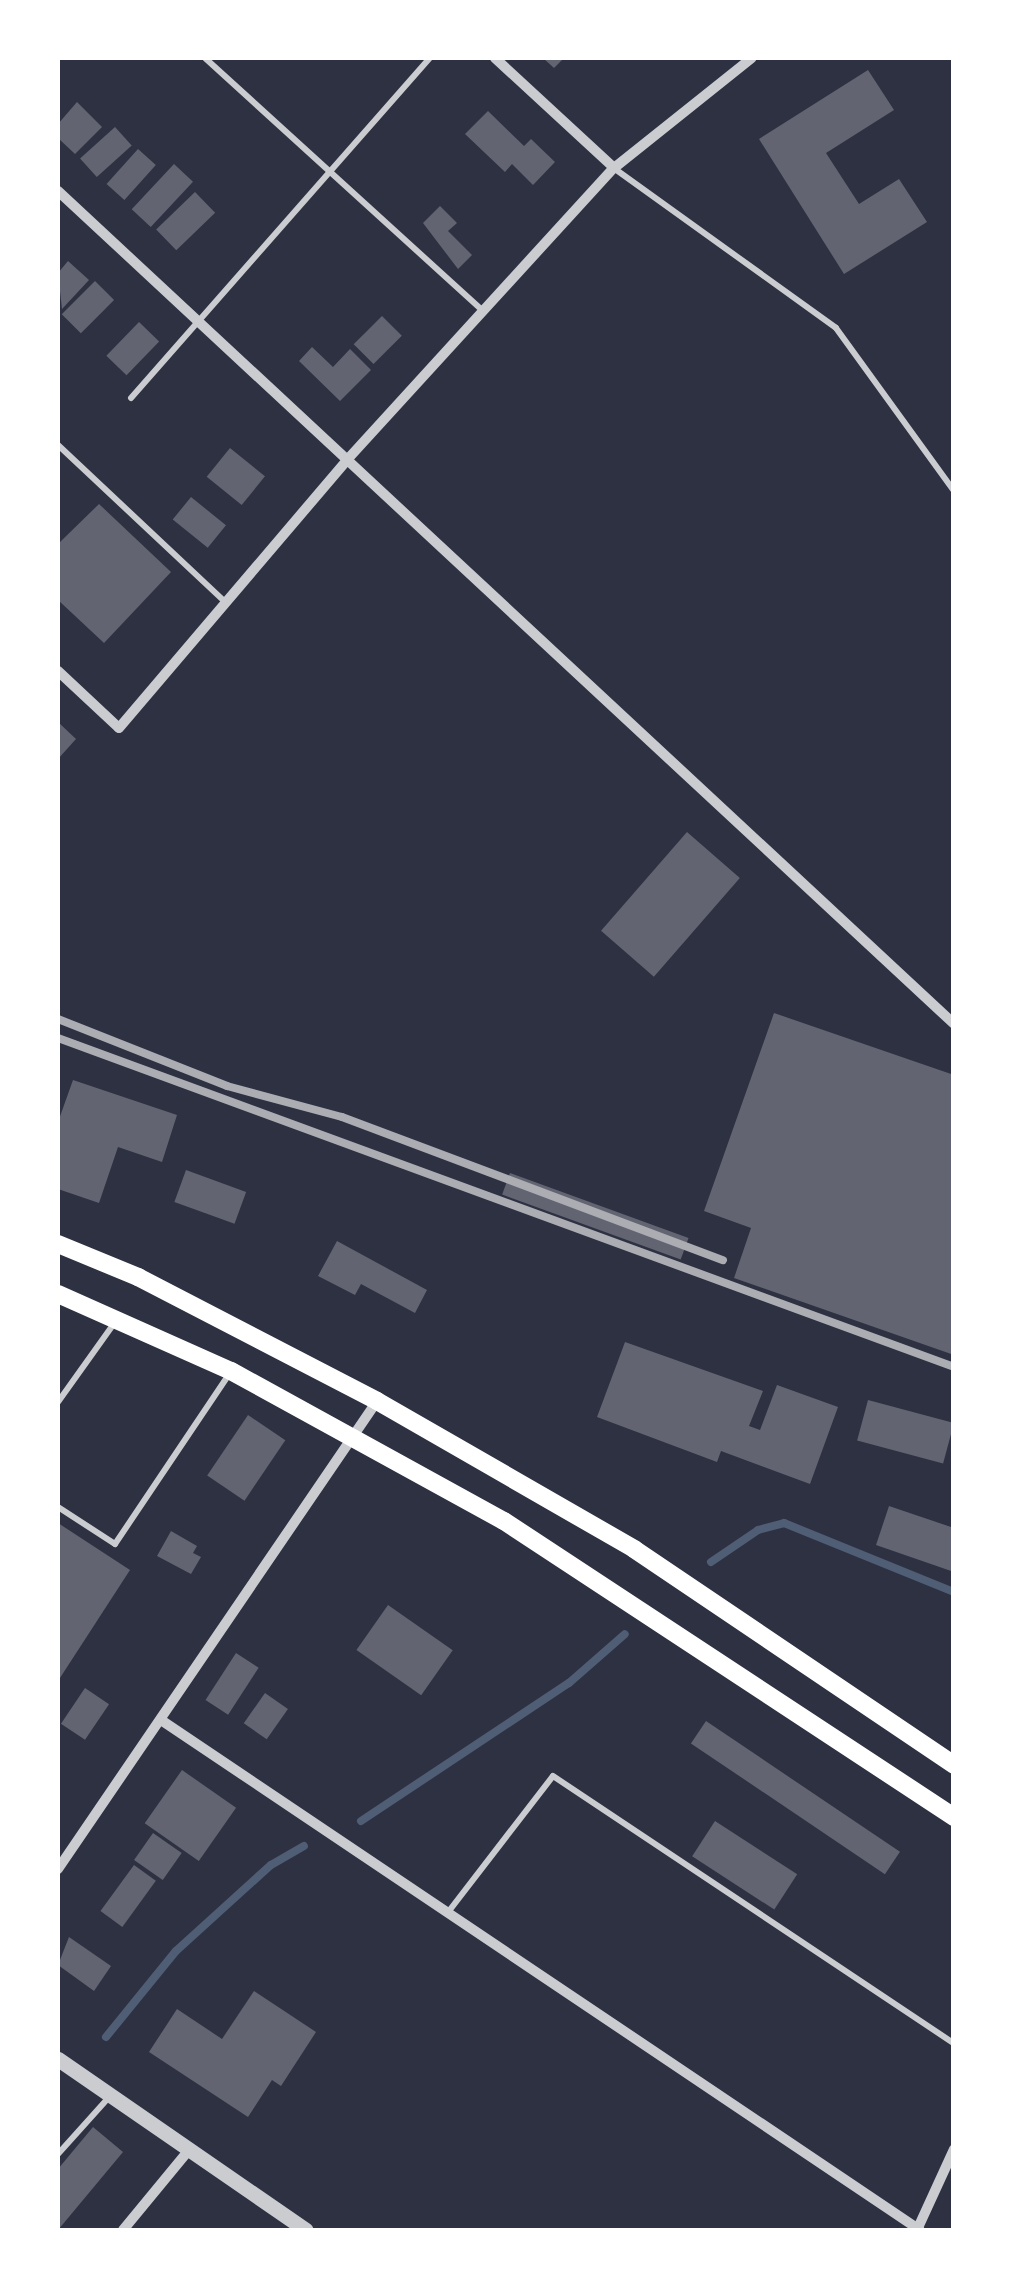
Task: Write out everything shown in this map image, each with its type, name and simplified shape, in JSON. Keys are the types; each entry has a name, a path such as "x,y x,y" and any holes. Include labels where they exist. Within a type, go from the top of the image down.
{"main road":[{"path":"58,1244 138,1278 378,1400 634,1549 954,1765"},
{"path":"58,1294 231,1371 352,1436 605,1583 954,1817"}],"street":[{"path":"494,58 614,168"},
{"path":"58,671 120,728 346,461 614,168 752,58"},
{"path":"58,192 954,1024"},
{"path":"58,1869 378,1400"},
{"path":"160,1720 918,2230 954,2149"},
{"path":"58,2059 306,2230"},
{"path":"123,2230 189,2150"}],"lane":[{"path":"205,58 483,310"},
{"path":"131,398 430,58"},
{"path":"614,168 836,328 954,491"},
{"path":"58,445 226,604"},
{"path":"58,1402 118,1318"},
{"path":"58,1507 115,1544 231,1371"},
{"path":"450,1912 553,1776 954,2043"},
{"path":"58,2154 111,2095"}],"building":[{"path":"543,58 564,58 554,68"},
{"path":"868,70 894,110 826,153 859,204 899,179 927,222 844,274 759,139"},
{"path":"77,102 102,127 75,154 58,138 58,124"},
{"path":"488,111 524,146 531,139 555,162 533,185 512,164 505,172 465,134"},
{"path":"115,127 132,146 97,177 80,158"},
{"path":"138,149 156,165 124,200 107,184"},
{"path":"174,164 193,182 151,227 132,209"},
{"path":"195,192 215,213 176,250 156,230"},
{"path":"440,206 457,223 448,231 472,255 458,269 423,223"},
{"path":"68,261 89,280 62,309 58,273"},
{"path":"95,281 114,300 81,333 62,314"},
{"path":"382,316 402,336 374,364 354,344"},
{"path":"139,322 159,341 126,375 106,356"},
{"path":"312,347 333,367 350,349 371,370 340,401 299,361"},
{"path":"230,448 265,476 242,505 207,477"},
{"path":"191,497 226,525 208,548 173,520"},
{"path":"99,504 171,572 104,643 58,600 58,544"},
{"path":"58,722 76,739 58,759"},
{"path":"687,832 740,878 654,977 601,931"},
{"path":"774,1013 954,1075 954,1355 734,1278 751,1228 704,1211"},
{"path":"73,1080 177,1115 162,1162 118,1147 99,1203 58,1189 58,1122"},
{"path":"186,1170 246,1192 235,1224 174,1202"},
{"path":"510,1173 689,1238 681,1260 502,1195"},
{"path":"337,1241 427,1290 415,1313 361,1284 355,1295 318,1276"},
{"path":"625,1342 763,1391 749,1426 760,1430 777,1385 838,1407 810,1484 721,1451 717,1462 597,1417"},
{"path":"868,1400 954,1423 943,1464 857,1441"},
{"path":"248,1415 285,1440 244,1501 207,1476"},
{"path":"889,1506 954,1528 954,1572 876,1545"},
{"path":"58,1523 130,1570 58,1681"},
{"path":"171,1531 197,1546 193,1553 201,1557 191,1574 157,1556"},
{"path":"388,1605 453,1650 421,1695 356,1650"},
{"path":"236,1653 259,1668 228,1715 206,1700"},
{"path":"85,1688 109,1704 85,1740 61,1724"},
{"path":"265,1693 288,1709 267,1739 244,1723"},
{"path":"706,1721 900,1852 885,1874 691,1743"},
{"path":"182,1770 236,1808 199,1861 145,1823"},
{"path":"715,1821 797,1874 774,1910 692,1856"},
{"path":"153,1833 182,1853 163,1880 134,1860"},
{"path":"134,1865 156,1881 122,1927 100,1911"},
{"path":"69,1937 111,1966 94,1991 58,1965"},
{"path":"254,1991 316,2032 281,2086 272,2080 248,2117 149,2052 177,2009 222,2039"},
{"path":"93,2127 123,2152 58,2230 58,2169"}],"waterway":[{"path":"711,1562 758,1530 784,1523 954,1592"},
{"path":"361,1821 569,1683 625,1634"},
{"path":"106,2037 176,1951 271,1865 304,1846"}],"railway":[{"path":"58,1019 227,1086 342,1117 723,1260"},
{"path":"58,1038 954,1367"}]}
